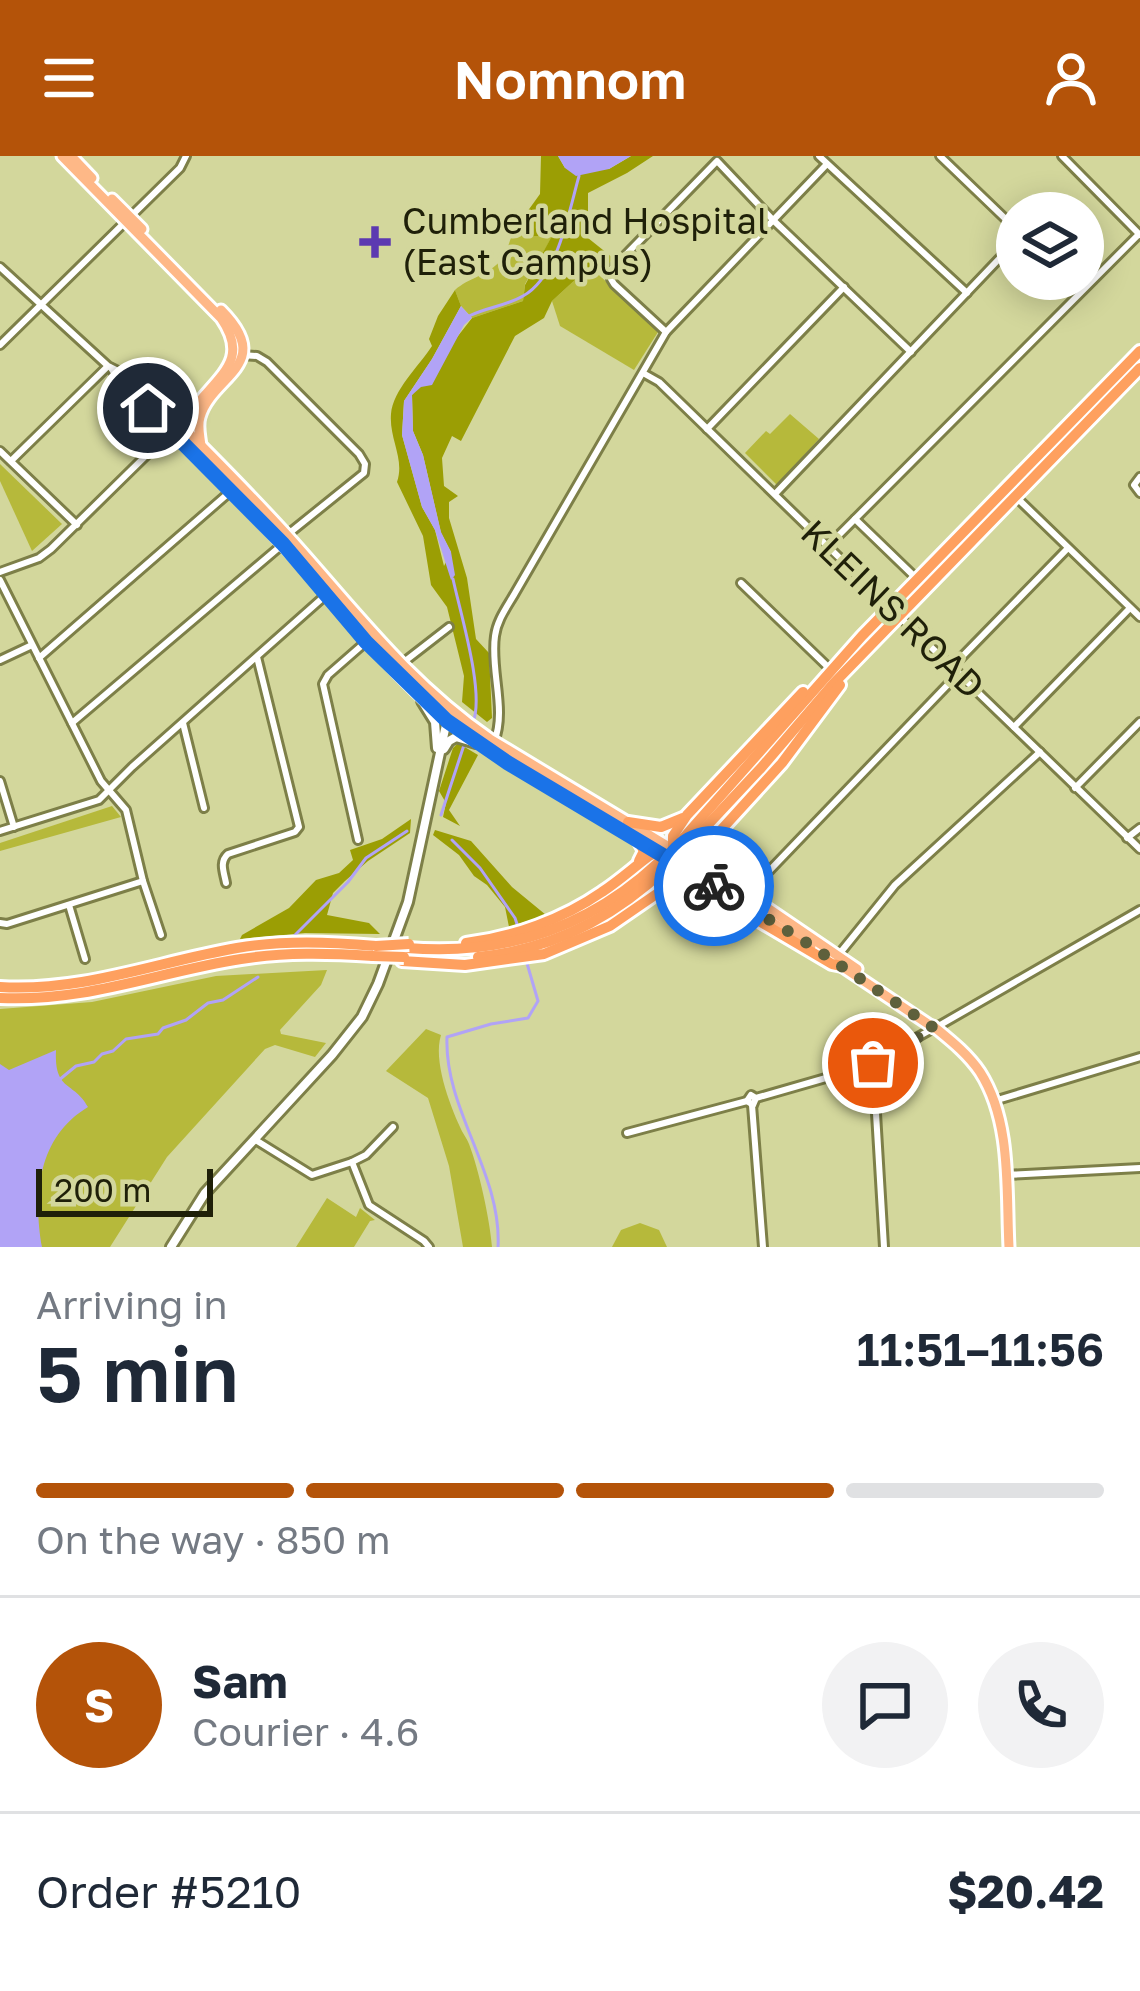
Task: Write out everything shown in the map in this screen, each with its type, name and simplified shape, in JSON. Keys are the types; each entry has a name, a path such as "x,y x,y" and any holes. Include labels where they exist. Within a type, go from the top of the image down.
{"highway":[{"path":"895,612 917,579 1140,351"},
{"path":"506,948 603,916 639,891 865,642 1139,372"},
{"path":"655,895 669,879 673,836 687,815 828,667 865,642"},
{"path":"540,940 638,864 674,855 700,855 792,750 865,642"},
{"path":"628,823 661,827 687,815"},
{"path":"638,840 644,853 638,864"},
{"path":"0,987 91,982 260,945 306,942 406,953 506,948 610,926 678,882 698,885 832,964 838,961"},
{"path":"0,998 90,993 263,956 374,951"}],"main road":[{"path":"66,156 221,318 232,338 237,354 232,376 201,414 201,446"},
{"path":"176,428 237,354"},
{"path":"176,428 201,446 418,693 435,722 439,761"},
{"path":"176,428 231,491 285,539"},
{"path":"369,639 400,664 464,732 638,840 747,894 965,1054 980,1071 1003,1134 1009,1247"},
{"path":"418,693 450,716"},
{"path":"171,1247 205,1193 350,1035 371,1000 408,902 450,716"},
{"path":"439,761 449,741 464,732"},
{"path":"464,732 494,742 628,823 838,961"}],"street":[{"path":"0,344 180,169 186,156"},
{"path":"819,156 967,293"},
{"path":"940,156 996,210"},
{"path":"827,547 1140,234 1062,156"},
{"path":"666,332 614,284 611,269 716,161 911,352"},
{"path":"494,742 499,725 495,633 501,617 666,332 827,164"},
{"path":"775,494 996,262"},
{"path":"0,267 109,367 126,375 176,428 39,558 0,576 108,790 126,810 161,935"},
{"path":"707,429 844,287"},
{"path":"72,723 364,472 359,454 267,362 237,354"},
{"path":"11,461 109,367"},
{"name":"KLEINS ROAD","path":"643,373 659,382 1140,849"},
{"path":"0,451 76,525"},
{"path":"1140,477 1134,485 1140,493"},
{"path":"39,658 231,491"},
{"path":"1015,496 1140,617"},
{"path":"855,519 917,579"},
{"path":"747,894 1068,548"},
{"path":"741,583 828,667"},
{"path":"0,831 94,803 330,591"},
{"path":"1014,727 1130,608"},
{"path":"400,664 449,627"},
{"path":"358,840 322,684 369,639"},
{"path":"0,661 32,645"},
{"path":"226,883 222,865 228,854 295,832 299,821 257,657"},
{"path":"1075,788 1140,722"},
{"path":"183,723 204,808"},
{"path":"838,961 895,885 1040,752"},
{"path":"0,782 14,827"},
{"path":"1127,838 1140,828"},
{"path":"4,924 143,881"},
{"path":"69,905 85,959"},
{"path":"627,1133 873,1063 1140,910"},
{"path":"994,1101 1140,1057"},
{"path":"873,1063 884,1247"},
{"path":"752,1101 763,1247"},
{"path":"254,1139 310,1175 366,1155 393,1127"},
{"path":"352,1162 369,1205 429,1247"},
{"path":"1006,1175 1140,1168"}],"shaded area":[{"path":"541,156 558,156 565,168 609,169 631,156 653,156 588,193 588,238 613,258 604,272 589,267 552,301 544,318 515,336 461,441 452,436 442,458 444,486 458,496 449,502 449,518 467,578 476,639 489,653 492,718 487,722 462,702 464,676 447,607 431,585 423,536 397,482 391,414 401,387 432,346 429,339 438,316 455,290 461,306 404,401 402,435 444,566 451,552 441,533 413,431 412,395 472,318 523,301 525,285 552,236 528,236 514,230 540,194"},
{"path":"558,156 631,156 609,169 576,176"},
{"path":"514,230 528,236 553,235 525,284 523,301 472,318 455,290 496,265"},
{"path":"590,266 658,332 634,370 560,326 552,301"},
{"path":"461,306 472,318 432,385 412,395 413,431 451,552 455,575 451,580 422,507 402,435 404,401"},
{"path":"790,414 819,439 777,485 745,453"},
{"path":"0,464 62,524 32,551 0,481"},
{"path":"458,743 478,755 449,810 460,826 443,817 446,803 439,791"},
{"path":"112,806 121,817 0,851 0,843"},
{"path":"411,819 410,833 368,861 333,893 327,915 369,923 380,934 305,933 240,939 289,908 316,880 339,873 353,860 350,850 382,839"},
{"path":"435,830 471,841 512,887 546,915 509,927 505,907 459,855 433,835"},
{"path":"327,970 321,985 280,1030 326,1043 315,1057 275,1045 265,1049 167,1157 110,1247 0,1247 0,1009 92,1002 216,976"},
{"path":"426,1029 441,1035 443,1081 477,1167 492,1247 463,1247 449,1166 428,1098 386,1071"},
{"path":"56,1050 58,1073 88,1107 58,1134 43,1168 38,1207 42,1247 0,1247 0,1064 9,1070"},
{"path":"327,1198 356,1217 360,1208 375,1220 354,1247 296,1247"},
{"path":"640,1223 659,1230 667,1247 612,1247 621,1230"}],"waterway":[{"path":"469,316 510,302 535,287 560,242 579,176"},
{"path":"453,579 474,673 473,722"},
{"path":"441,815 465,742"},
{"path":"294,936 366,858 407,831"},
{"path":"452,840 480,868 518,927"},
{"path":"498,1247 491,1193 454,1090 447,1037 528,1018 538,1001 526,960"},
{"path":"59,1080 126,1039 158,1034 258,977"}],"way so far":[{"path":"714,886 934,1028 873,1063"}],"place":[{"name":"Cumberland Hospital (East Campus)","path":"375,242"}],"route":[{"path":"148,408 283,544 366,642 447,721 508,763 714,886"}]}
